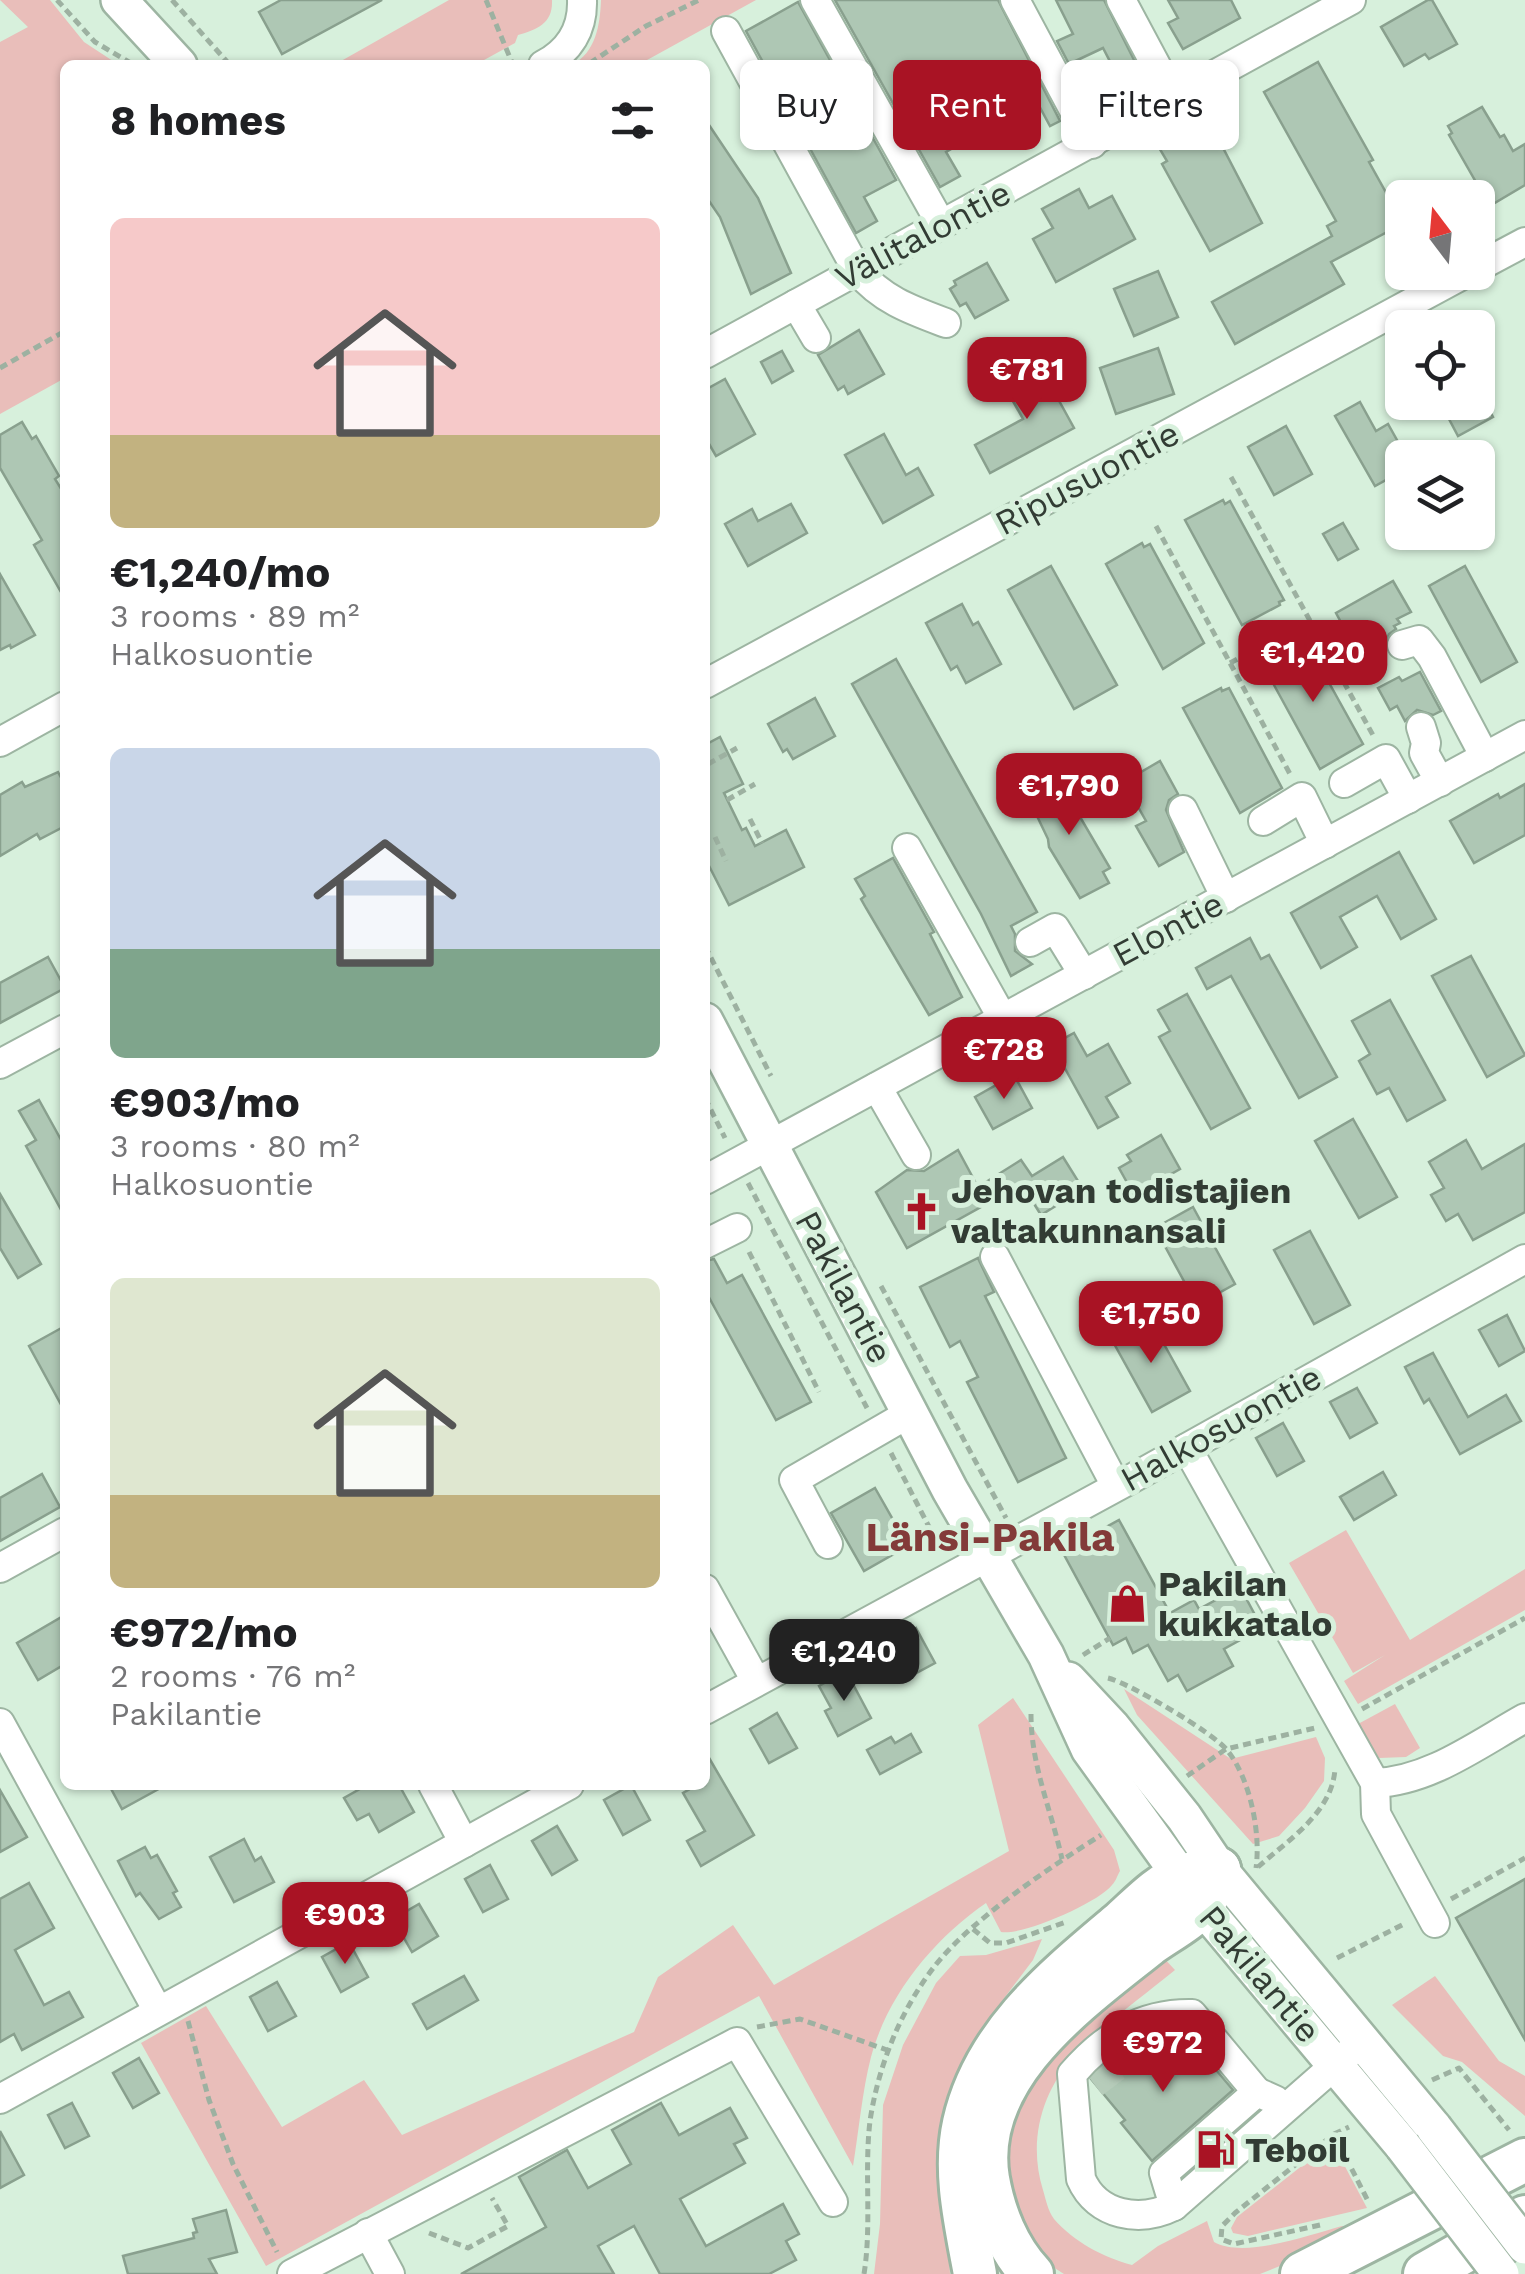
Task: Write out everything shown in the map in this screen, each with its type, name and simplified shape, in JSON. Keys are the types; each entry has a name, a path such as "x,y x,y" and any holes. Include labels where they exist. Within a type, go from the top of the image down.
{"highway":[{"path":"975,2274 963,2212 960,2154 964,2124 986,2070 1017,2018 1040,1992 1147,1900 1214,1880"},
{"path":"1032,2274 1008,2240 991,2196 986,2167 988,2141 1001,2096 1032,2048 1150,1944 1214,1880"},
{"path":"1302,2274 1520,2148"},
{"path":"1425,2274 1525,2217"}],"main road":[{"path":"120,0 174,60"},
{"name":"Pakilantie","path":"710,1028 784,1137 910,1412 986,1556 1184,1817 1214,1880 1349,2052 1403,2146 1501,2274"},
{"name":"Pakilantie","path":"1349,2052 1434,2128 1525,2246"}],"street":[{"path":"550,60 568,46 583,22 582,0"},
{"path":"815,0 941,224"},
{"path":"1015,0 1061,86"},
{"path":"1121,0 1153,60"},
{"name":"Välitalontie","path":"1239,61 1342,2"},
{"path":"726,31 857,270 874,290 899,306 946,324"},
{"name":"Välitalontie","path":"710,351 1081,150"},
{"path":"1495,259 1525,242"},
{"name":"Ripusuontie","path":"710,681 1435,290"},
{"path":"796,304 816,338"},
{"path":"1402,646 1419,640 1432,657 1485,757"},
{"path":"0,742 60,709"},
{"path":"1421,727 1426,743 1424,753 1440,782"},
{"name":"Elontie","path":"710,1177 1525,736"},
{"path":"1344,784 1386,760 1408,799"},
{"path":"1263,821 1302,797 1325,844"},
{"path":"1183,810 1226,898"},
{"path":"907,848 1003,1019"},
{"path":"1030,942 1055,928 1084,975"},
{"path":"0,1064 60,1032"},
{"path":"876,1087 916,1155"},
{"path":"710,1241 736,1228"},
{"path":"995,1257 1116,1486"},
{"name":"Halkosuontie","path":"710,1707 1525,1259"},
{"path":"828,1544 794,1480 910,1412"},
{"path":"1186,1448 1375,1784 1376,1814 1435,1923"},
{"path":"0,1568 60,1535"},
{"path":"710,1599 756,1681"},
{"path":"1375,1784 1423,1774 1525,1718"},
{"path":"0,1723 169,2005"},
{"path":"436,1790 464,1843"},
{"path":"0,2099 464,1843 552,1790"},
{"path":"1290,2106 1258,2092 1192,2014 1170,2013 1128,2026 1096,2046 1072,2074 1084,2091 1081,2179 1088,2193 1120,2214 1144,2217 1174,2206 1290,2106 1349,2052"},
{"path":"1136,2052 1192,2014"},
{"path":"296,2272 736,2042 833,2202"},
{"path":"1174,2206 1164,2172 1258,2092"},
{"path":"368,2233 390,2274"}],"path":[{"path":"57,0 95,42 126,60"},
{"path":"172,0 226,60"},
{"path":"486,0 511,60"},
{"path":"595,60 646,26 699,0"},
{"path":"0,368 60,334"},
{"path":"1231,476 1386,760"},
{"path":"1156,526 1302,797"},
{"path":"1230,663 1310,621"},
{"path":"710,763 738,748"},
{"path":"727,800 755,784"},
{"path":"750,819 762,842"},
{"path":"715,837 726,861"},
{"path":"710,958 784,1137"},
{"path":"710,1108 941,1549"},
{"path":"736,1228 819,1392"},
{"path":"879,1282 1003,1513"},
{"path":"1184,1778 1226,1749 1339,1721 1525,1618"},
{"path":"1063,1656 1110,1638"},
{"path":"1103,1676 1160,1703 1226,1749 1245,1784 1258,1852 1214,1880"},
{"path":"1032,1714 1031,1744 1038,1780 1062,1859"},
{"path":"1214,1880 1322,1809 1334,1781 1336,1760"},
{"path":"864,2274 870,2120 888,2050 909,2006 935,1965 973,1929 1062,1859 1101,1835"},
{"path":"973,1929 990,1943 1006,1943 1072,1920"},
{"path":"169,2005 196,2040 209,2100 233,2164 273,2249 296,2272"},
{"path":"736,2042 749,2030 800,2019 888,2050"},
{"path":"1432,2080 1459,2068 1520,2148"},
{"path":"1321,2224 1234,2244 1221,2239 1222,2226 1235,2213 1348,2127"},
{"path":"1334,2134 1374,2212"},
{"path":"393,2220 468,2248 508,2226 479,2175"}],"shaded area":[{"path":"0,0 50,0 84,42 111,60 60,60 60,381 0,414 0,42 28,27"},
{"path":"449,0 552,0 550,14 543,24 518,35 515,43 484,60 343,60"},
{"path":"601,0 756,0 647,60 580,60 598,28"},
{"path":"1346,1530 1410,1640 1525,1569 1525,1610 1358,1704 1344,1681 1385,1655 1353,1673 1289,1563"},
{"path":"1124,1689 1231,1759 1316,1737 1325,1758 1324,1781 1279,1836 1253,1844 1137,1715"},
{"path":"1013,1698 1114,1850 1120,1871 1112,1885 1092,1900 1025,1929 1001,1932 986,1903 931,1951 901,1990 879,2034 865,2084 853,2166 759,1996 266,2266 141,2043 206,2006 282,2127 364,2080 402,2135 634,2032 658,1977 733,1925 774,1985 1009,1851 978,1725"},
{"path":"1395,1704 1420,1748 1406,1757 1379,1758 1358,1724"},
{"path":"1042,1939 1033,1960 1002,2001 956,2095 947,2220 950,2274 874,2274 880,2224 883,2105 903,2045 936,1983 960,1956 986,1955"},
{"path":"1160,1954 1175,1970 1075,2055 1046,2101 1037,2154 1047,2205 1054,2219 1080,2242 1132,2265 1158,2246 1207,2221 1214,2242 1242,2248 1277,2244 1342,2226 1348,2228 1302,2257 1260,2274 1064,2274 1042,2260 1022,2233 1003,2172 1010,2117 1032,2073"},
{"path":"1435,1976 1499,2061 1525,2076 1525,2116 1462,2062 1443,2056 1392,2005"},
{"path":"1332,2142 1367,2208 1248,2236 1233,2233 1231,2228 1237,2217"}],"building":[{"path":"281,0 382,0 282,54 259,12"},
{"path":"835,0 998,0 1029,60 893,60 893,103 873,68 873,60 869,60"},
{"path":"1056,0 1104,0 1134,60 1109,60 1103,48 1078,60 1067,60 1057,41 1073,34"},
{"path":"1168,0 1231,0 1240,18 1183,49 1168,23 1178,18"},
{"path":"1432,0 1457,44 1429,59 1425,54 1404,66 1381,27"},
{"path":"798,2 830,60 762,60 746,31"},
{"path":"1318,62 1373,160 1369,162 1385,191 1385,233 1331,262 1344,284 1235,344 1212,302 1332,236 1327,226 1336,221 1264,92"},
{"path":"1041,84 1060,121 1050,126 1041,109"},
{"path":"1482,107 1513,151 1525,144 1525,185 1495,203 1495,180 1475,180 1449,135 1452,133 1448,126"},
{"path":"710,126 758,198 791,273 751,294 720,217 710,202"},
{"path":"873,138 896,180 864,197 877,221 856,233 811,150 873,150"},
{"path":"919,150 950,150 946,152 960,176 940,187"},
{"path":"1160,150 1224,150 1262,223 1210,251 1162,164 1167,161"},
{"path":"1079,189 1089,208 1112,196 1135,239 1056,282 1033,239 1053,228 1042,209"},
{"path":"987,263 1008,300 975,318 966,303 960,306 950,289 956,285 954,281"},
{"path":"1158,271 1178,317 1134,336 1114,289"},
{"path":"859,330 884,374 848,394 844,386 838,390 818,355"},
{"path":"1158,348 1174,394 1116,414 1100,368"},
{"path":"782,351 793,371 772,383 761,362"},
{"path":"1041,368 1074,428 990,473 975,445 1023,419 1005,387"},
{"path":"725,379 755,434 716,456 710,446 710,387"},
{"path":"1360,402 1376,431 1388,424 1397,440 1385,440 1385,480 1375,486 1335,416"},
{"path":"1450,420 1487,420 1458,436"},
{"path":"22,422 32,439 36,436 59,476 55,479 60,487 60,590 34,545 42,540 0,468 0,435"},
{"path":"1286,426 1312,474 1274,495 1248,447"},
{"path":"884,434 906,475 918,468 933,495 883,523 845,455"},
{"path":"1223,500 1225,504 1230,501 1284,600 1242,625 1185,520"},
{"path":"791,504 807,533 748,566 725,524 752,509 758,521"},
{"path":"1343,523 1358,549 1338,560 1323,534"},
{"path":"1142,543 1144,547 1150,544 1204,643 1163,669 1106,564"},
{"path":"1051,566 1117,685 1074,709 1008,590"},
{"path":"1465,566 1517,662 1481,682 1429,586"},
{"path":"0,574 35,635 0,650"},
{"path":"1393,581 1411,612 1397,619 1400,623 1385,643 1380,646 1375,637 1355,648 1336,613"},
{"path":"962,604 973,625 978,622 1001,664 966,683 957,666 951,670 926,623"},
{"path":"1301,644 1303,648 1308,645 1363,744 1320,769 1263,665"},
{"path":"896,659 1037,912 1011,926 1015,951 1032,964 1011,976 981,914 852,684"},
{"path":"1420,672 1441,711 1433,715 1417,710 1405,721 1397,706 1390,710 1378,688"},
{"path":"1221,688 1229,688 1282,788 1240,813 1183,708"},
{"path":"815,698 835,736 793,759 787,749 783,752 768,724"},
{"path":"720,737 743,784 724,793 742,830 746,828 755,846 786,830 804,867 729,905 710,868 710,742"},
{"path":"1160,761 1178,794 1169,800 1166,810 1184,852 1159,866 1136,826 1146,821 1124,782"},
{"path":"58,772 60,829 40,839 37,834 0,856 0,795 22,782 25,787"},
{"path":"1056,776 1110,868 1103,872 1109,883 1080,898 1049,847 1026,793"},
{"path":"1525,784 1525,835 1474,863 1450,821"},
{"path":"1399,852 1436,919 1401,939 1377,896 1340,917 1357,947 1321,968 1291,913"},
{"path":"893,858 934,932 930,934 962,997 929,1015 861,899 865,896 855,879"},
{"path":"1250,938 1261,959 1269,955 1337,1077 1299,1098 1231,976 1207,989 1196,968"},
{"path":"1471,956 1525,1055 1487,1077 1432,976"},
{"path":"48,957 60,979 60,991 0,1023 0,983"},
{"path":"1187,994 1250,1108 1211,1129 1159,1037 1170,1031 1158,1010"},
{"path":"1390,1000 1445,1100 1407,1121 1389,1088 1377,1094 1359,1061 1370,1054 1352,1021"},
{"path":"1074,1033 1087,1056 1108,1044 1130,1083 1106,1097 1118,1117 1098,1128 1052,1045"},
{"path":"1014,1075 1032,1108 993,1129 975,1097"},
{"path":"39,1100 60,1138 60,1208 26,1146 36,1140 19,1111"},
{"path":"1353,1119 1397,1197 1359,1218 1315,1141"},
{"path":"1161,1135 1180,1169 1134,1195 1119,1168 1131,1161 1127,1155"},
{"path":"1466,1140 1482,1169 1525,1144 1525,1212 1473,1240 1458,1214 1446,1221 1431,1195 1444,1188 1429,1162"},
{"path":"958,1150 978,1187 1021,1160 1032,1176 1063,1157 1083,1189 1041,1215 1026,1191 1015,1198 1010,1191 907,1248 876,1192 907,1170 924,1171"},
{"path":"0,1194 41,1264 18,1278 0,1248"},
{"path":"1193,1207 1235,1284 1197,1305 1155,1228"},
{"path":"1310,1231 1350,1305 1314,1324 1274,1250"},
{"path":"978,1258 994,1292 985,1296 1066,1458 1018,1482 967,1382 978,1377 960,1341 950,1347 920,1287"},
{"path":"714,1259 727,1283 742,1275 811,1402 776,1420 710,1299 710,1260"},
{"path":"1507,1315 1525,1351 1499,1366 1479,1330"},
{"path":"1150,1319 1190,1391 1152,1412 1112,1340"},
{"path":"60,1329 60,1403 29,1346"},
{"path":"1433,1353 1468,1417 1506,1395 1521,1421 1460,1454 1429,1399 1424,1403 1405,1367"},
{"path":"1357,1388 1377,1423 1350,1438 1330,1402"},
{"path":"1283,1423 1304,1461 1277,1476 1256,1438"},
{"path":"1383,1472 1396,1495 1354,1520 1340,1497"},
{"path":"42,1474 60,1507 0,1541 0,1498"},
{"path":"875,1488 908,1546 864,1571 831,1513"},
{"name":"Pakilan kukkatalo","path":"1119,1520 1170,1613 1194,1600 1199,1609 1240,1587 1262,1628 1224,1649 1233,1666 1187,1691 1178,1675 1168,1681 1148,1645 1133,1653 1126,1638 1113,1645 1062,1551"},
{"path":"60,1618 60,1667 38,1680 17,1643"},
{"path":"916,1628 935,1663 907,1678 888,1642"},
{"path":"846,1671 871,1718 838,1736 825,1711 831,1708 819,1686"},
{"path":"777,1713 797,1748 769,1763 750,1729"},
{"path":"911,1734 921,1752 880,1774 867,1750 891,1737 895,1743"},
{"path":"710,1760 754,1835 701,1866 687,1841 705,1831 683,1793 710,1790"},
{"path":"0,1790 27,1837 0,1852"},
{"path":"112,1790 157,1790 122,1809"},
{"path":"358,1790 402,1790 414,1812 379,1832 369,1814 357,1820 344,1798"},
{"path":"622,1790 634,1790 650,1820 623,1835 604,1800"},
{"path":"557,1826 577,1860 552,1875 532,1841"},
{"path":"244,1839 255,1861 261,1857 274,1882 234,1902 210,1857"},
{"path":"145,1847 151,1858 157,1855 177,1891 173,1893 181,1907 159,1919 140,1893 136,1896 118,1861"},
{"path":"490,1865 508,1899 483,1912 465,1879"},
{"path":"1525,1879 1525,2040 1456,1918"},
{"path":"29,1883 54,1928 15,1950 44,2005 69,1992 83,2017 22,2050 14,2034 0,2042 0,1899"},
{"path":"419,1904 438,1936 412,1952 393,1919"},
{"path":"349,1942 368,1977 341,1992 322,1957"},
{"path":"464,1976 478,2000 427,2029 413,2004"},
{"path":"277,1982 296,2016 268,2031 250,1997"},
{"path":"1189,2038 1233,2090 1152,2161 1091,2079 1119,2054 1127,2067 1138,2069"},
{"path":"139,2058 159,2093 133,2108 113,2073"},
{"path":"72,2103 89,2136 65,2148 48,2115"},
{"path":"661,2103 679,2135 730,2108 747,2138 734,2144 745,2163 680,2199 706,2246 783,2204 799,2234 786,2241 796,2260 769,2274 660,2274 634,2226 598,2246 614,2274 461,2274 546,2227 519,2177 567,2150 588,2188 631,2164 612,2130"},
{"path":"0,2131 24,2175 0,2188"},
{"path":"226,2210 237,2252 209,2259 217,2274 128,2274 123,2256 194,2238 193,2233 197,2232 193,2219"}],"tunnel":[{"path":"1094,2084 1136,2052"}],"place":[{"name":"Jehovan todistajien valtakunnansali","path":"921,1211"},
{"name":"Pakilan kukkatalo","path":"1128,1604"},
{"name":"Teboil","path":"1215,2150"}],"district":[{"name":"Länsi-Pakila","path":"990,1537"}]}
